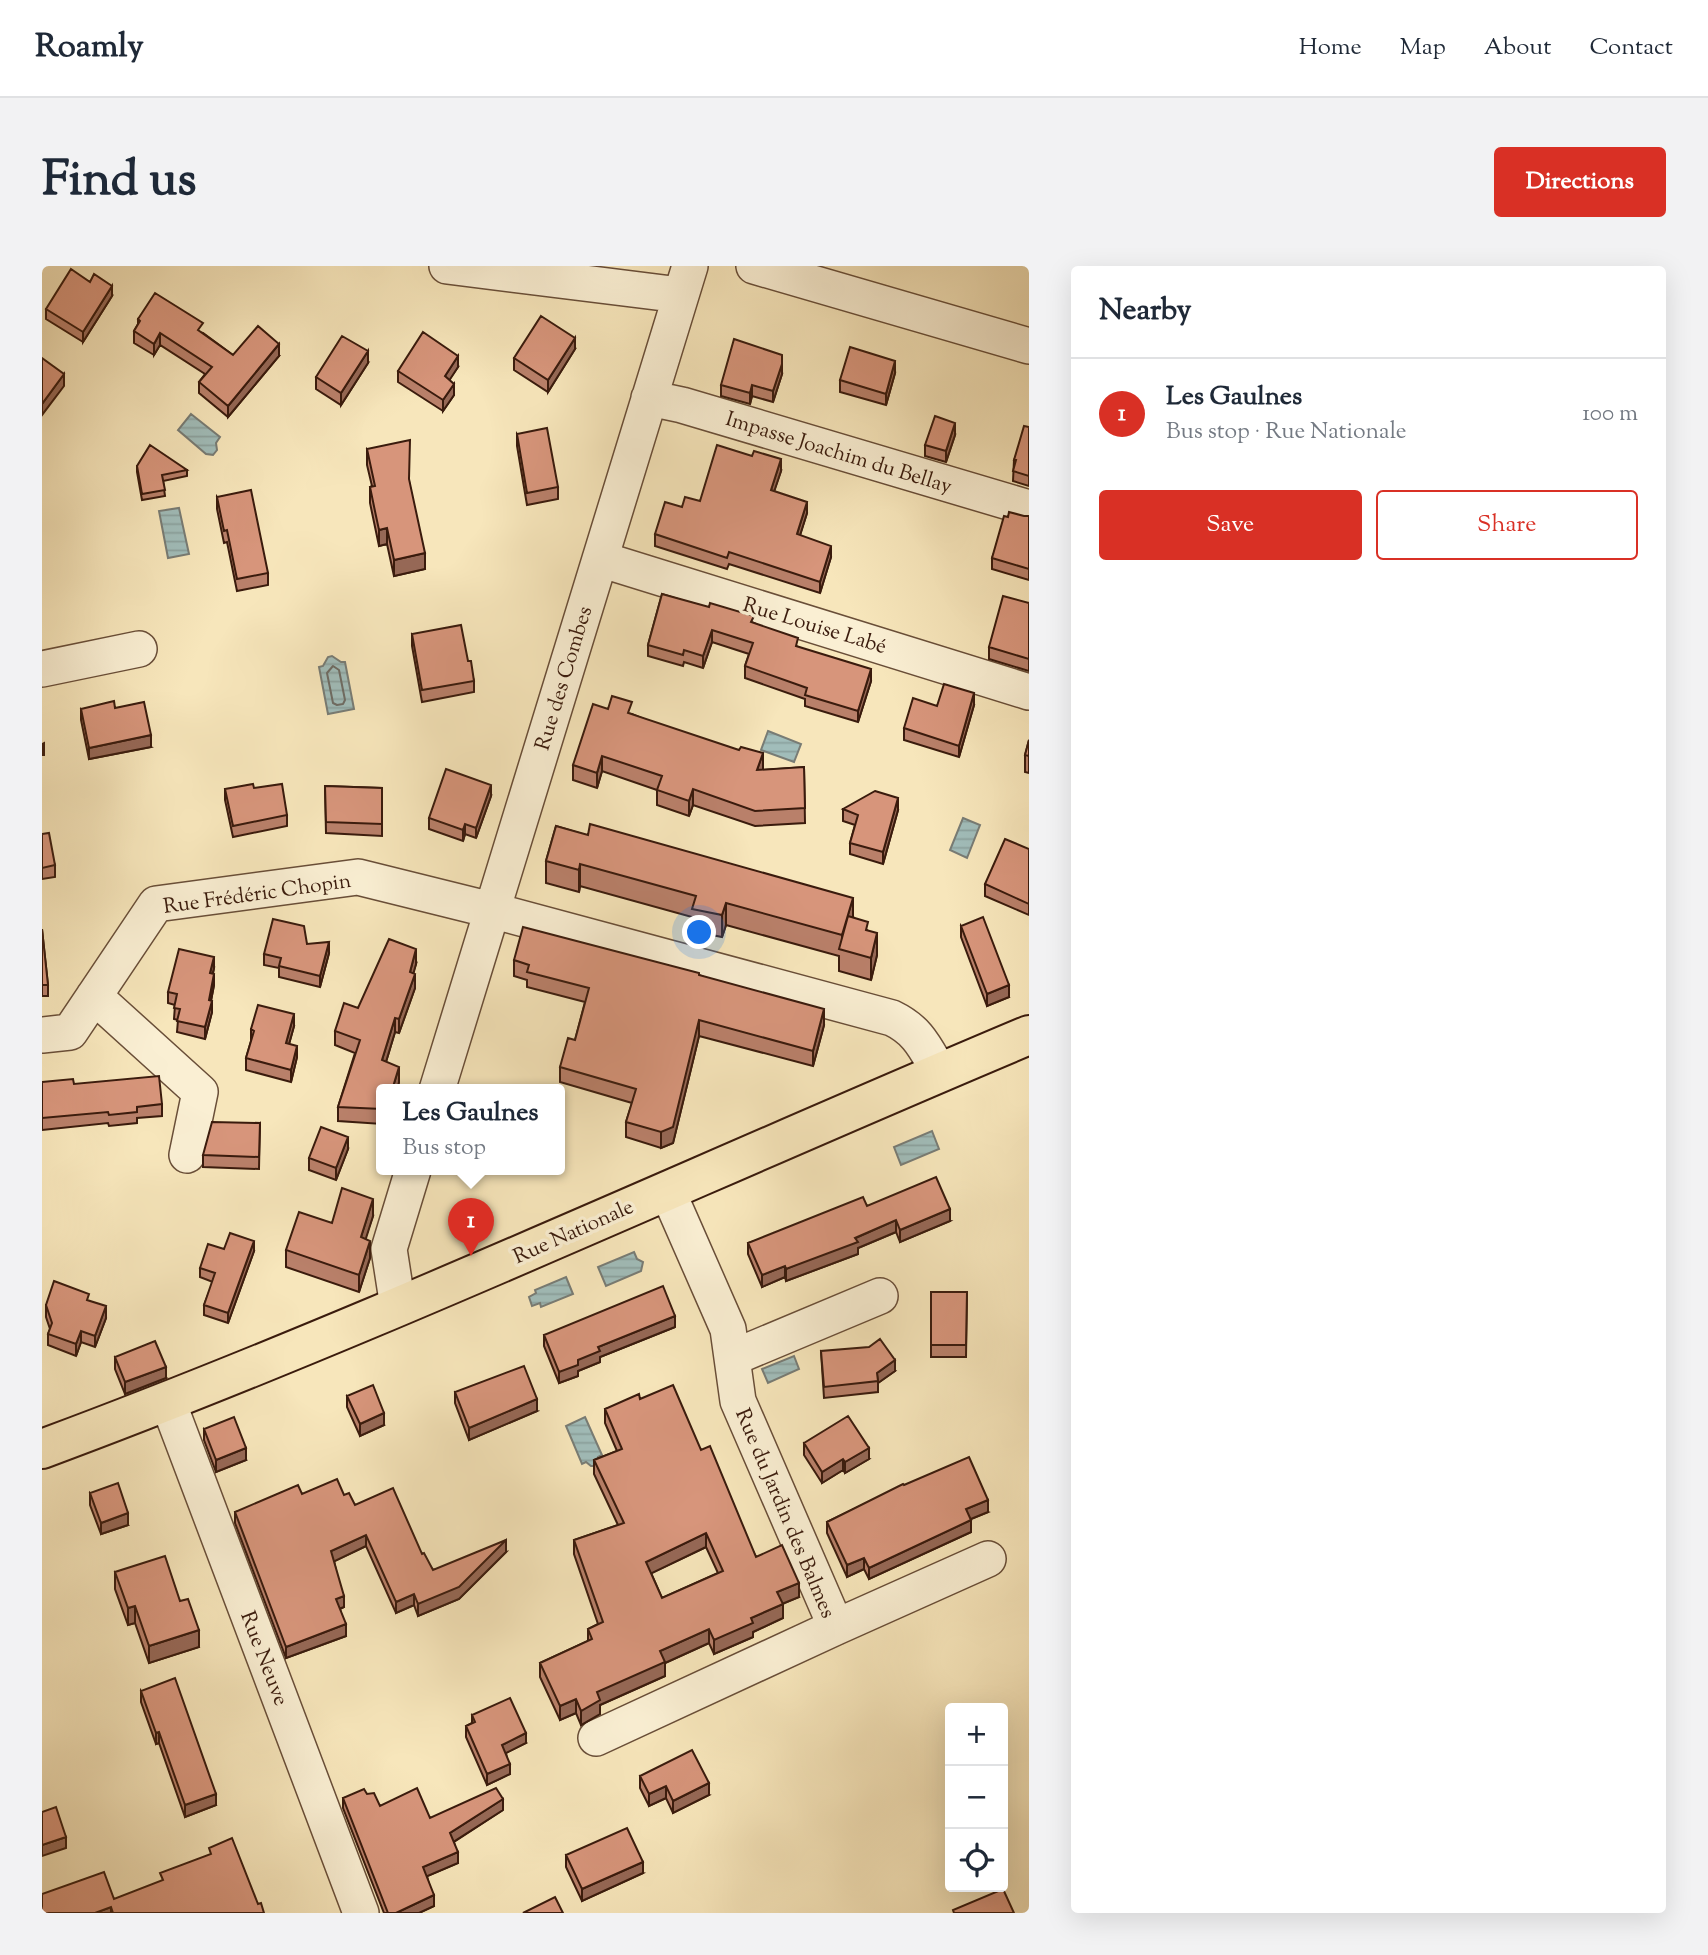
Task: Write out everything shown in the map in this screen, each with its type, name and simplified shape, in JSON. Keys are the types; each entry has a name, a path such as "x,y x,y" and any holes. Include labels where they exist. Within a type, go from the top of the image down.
{"main road":[{"name":"Rue Nationale","path":"42,1449 169,1402 398,1307 1029,1035"},
{"name":"Rue Nationale","path":"984,1054 1029,1040"}],"street":[{"path":"447,266 685,281"},
{"path":"754,266 1029,346"},
{"name":"Rue des Combes","path":"439,1084 685,281"},
{"name":"Impasse Joachim du Bellay","path":"649,398 682,405 1029,508"},
{"name":"Rue Louise Labé","path":"600,559 1029,692"},
{"path":"42,670 139,649"},
{"name":"Rue Frédéric Chopin","path":"42,1035 70,1032 156,904 358,877 892,1018 917,1034 940,1073"},
{"path":"94,996 200,1092 187,1155"},
{"path":"398,1307 389,1249 411,1175"},
{"name":"Rue du Jardin des Balmes","path":"667,1190 728,1329 738,1401 836,1627"},
{"path":"732,1358 880,1297"},
{"name":"Rue Neuve","path":"169,1402 361,1913"},
{"path":"597,1738 988,1559"}],"water":[{"path":"191,414 220,437 213,455 206,454 178,430"},
{"path":"179,508 189,554 168,558 159,511"},
{"path":"332,656 345,662 354,709 328,714 319,667"},
{"path":"768,731 801,744 794,762 761,750"},
{"path":"963,818 980,825 967,858 950,850"},
{"path":"932,1131 939,1149 901,1165 894,1147"},
{"path":"634,1252 637,1259 643,1262 641,1271 606,1286 598,1267"},
{"path":"566,1277 573,1294 541,1307 540,1303 532,1306 529,1297 536,1293 535,1290"},
{"path":"794,1356 799,1369 768,1383 762,1369"},
{"path":"585,1417 602,1455 598,1457 595,1466 586,1462 582,1464 566,1426"}],"building":[{"path":"71,269 90,282 94,274 112,286 83,332 46,309"},
{"path":"155,293 203,323 198,330 233,355 258,326 279,344 228,406 199,382 212,367 160,333 154,344 134,331 140,321 138,319"},
{"path":"541,316 575,338 548,380 514,358"},
{"path":"423,332 458,356 445,376 454,384 443,400 398,371"},
{"path":"342,336 368,351 341,393 316,377"},
{"path":"734,339 782,355 782,364 773,391 752,385 750,393 721,385"},
{"path":"850,347 895,361 886,394 840,380"},
{"path":"42,358 64,374 42,404"},
{"path":"935,416 955,423 946,451 925,445"},
{"path":"1024,426 1029,427 1029,476 1013,471"},
{"path":"547,428 558,487 527,493 517,434"},
{"path":"410,440 409,479 425,553 394,560 387,528 379,530 370,487 375,486 367,449"},
{"path":"150,445 187,470 162,475 165,490 142,494 137,466"},
{"path":"717,445 752,456 754,451 781,459 771,490 807,502 797,534 831,546 820,582 729,552 727,558 655,534 665,502 682,507 685,497 700,501"},
{"path":"251,490 268,573 237,579 217,497"},
{"path":"1009,512 1029,516 1029,569 992,558 1004,516 1008,517"},
{"path":"662,594 709,607 710,603 754,616 751,622 798,638 796,646 871,669 858,711 805,695 807,688 745,666 753,643 712,630 703,656 684,650 683,655 648,645"},
{"path":"1003,596 1029,603 1029,659 989,647"},
{"path":"461,625 474,681 422,690 412,634"},
{"path":"944,684 974,693 959,746 904,728 913,698 937,706"},
{"path":"612,696 632,702 628,713 739,750 741,747 763,753 757,770 804,767 805,808 755,811 693,789 689,801 657,790 662,776 602,756 597,773 573,765 593,704 608,709"},
{"path":"114,701 115,708 144,702 151,735 89,748 81,709"},
{"path":"1029,740 1029,756 1025,755"},
{"path":"446,769 491,785 476,828 465,824 463,830 429,818"},
{"path":"253,784 254,788 282,784 287,815 233,826 225,789"},
{"path":"325,786 382,788 382,824 326,822"},
{"path":"875,791 898,798 883,852 850,843 858,815 843,809"},
{"path":"590,824 853,898 842,935 726,903 722,915 692,909 696,896 580,864 579,870 546,861 556,826 588,835"},
{"path":"49,833 55,865 42,868 42,834"},
{"path":"1005,839 1029,849 1029,904 985,884"},
{"path":"848,916 868,922 866,930 877,933 871,958 839,949"},
{"path":"983,917 1009,985 987,994 961,926"},
{"path":"273,919 304,926 307,944 329,942 320,976 279,966 281,958 264,954"},
{"path":"523,927 824,1009 813,1051 699,1020 673,1127 661,1132 626,1122 636,1089 560,1067 568,1038 575,1040 589,988 527,972 529,965 514,960"},
{"path":"42,929 48,985 42,985"},
{"path":"389,939 416,949 410,972 415,974 399,1019 395,1018 382,1060 399,1067 394,1084 376,1084 376,1109 338,1107 360,1040 335,1031 344,1003 358,1008"},
{"path":"179,949 214,957 210,973 214,974 209,1000 212,1001 205,1027 177,1021 180,1009 174,1008 177,994 168,992"},
{"path":"258,1005 294,1014 286,1043 297,1046 291,1070 246,1058"},
{"path":"159,1076 162,1104 137,1107 137,1112 42,1118 42,1082 73,1079 74,1084"},
{"path":"212,1122 260,1123 259,1157 203,1155"},
{"path":"321,1127 348,1137 336,1168 309,1158"},
{"path":"936,1177 950,1209 900,1230 896,1220 855,1238 858,1242 786,1269 785,1266 762,1275 748,1243 863,1197 867,1206"},
{"path":"342,1188 373,1199 361,1237 370,1241 359,1275 286,1250 299,1212 332,1223"},
{"path":"230,1233 254,1241 228,1313 204,1305 215,1273 200,1268 208,1244 224,1249"},
{"path":"54,1281 89,1294 87,1300 106,1306 95,1336 81,1331 76,1344 48,1334 52,1323 46,1305"},
{"path":"663,1286 675,1316 598,1347 600,1351 578,1360 578,1365 559,1372 544,1335"},
{"path":"931,1292 967,1292 966,1345 931,1345"},
{"path":"880,1339 895,1360 877,1373 878,1381 824,1387 821,1351 869,1347"},
{"path":"155,1341 166,1367 125,1382 115,1357"},
{"path":"524,1366 537,1399 469,1428 455,1392"},
{"path":"373,1385 384,1413 360,1424 347,1396"},
{"path":"673,1385 701,1450 710,1446 756,1557 782,1545 799,1583 777,1592 783,1604 751,1618 753,1623 714,1640 709,1629 660,1651 665,1662 597,1692 600,1700 581,1711 576,1699 560,1706 540,1663 592,1639 588,1629 603,1622 574,1540 624,1523 594,1460 622,1449 605,1409 639,1394 640,1399","holes":["706,1533 723,1571 662,1598 646,1562"]},
{"path":"848,1416 869,1448 822,1472 804,1443"},
{"path":"234,1417 246,1448 216,1460 204,1429"},
{"path":"969,1457 988,1500 966,1509 971,1520 869,1568 864,1558 847,1565 827,1522 903,1484"},
{"path":"337,1479 344,1495 349,1493 355,1505 393,1488 422,1554 424,1553 433,1570 506,1540 459,1587 418,1604 414,1594 396,1602 366,1535 331,1551 344,1596 336,1599 346,1624 286,1647 235,1512 298,1485 302,1494"},
{"path":"118,1483 128,1513 101,1523 90,1493"},
{"path":"165,1556 180,1601 188,1599 199,1630 149,1646 135,1606 128,1608 115,1572"},
{"path":"175,1678 216,1794 185,1805 141,1691"},
{"path":"510,1698 526,1733 502,1745 510,1764 487,1774 466,1726 475,1722 472,1715"},
{"path":"692,1750 709,1783 673,1801 666,1786 649,1794 640,1776"},
{"path":"417,1788 430,1818 496,1788 503,1799 450,1833 458,1852 423,1867 434,1895 396,1913 388,1913 343,1798 364,1789 367,1794 374,1793 380,1806"},
{"path":"56,1807 66,1837 42,1845 42,1812"},
{"path":"627,1828 643,1862 582,1889 566,1855"},
{"path":"232,1838 264,1913 113,1913 111,1907 95,1913 42,1913 42,1894 104,1872 114,1899 163,1880 160,1873 211,1854 209,1848"},
{"path":"996,1892 1004,1892 1014,1913 954,1913 953,1910"},
{"path":"555,1897 563,1913 523,1913"}],"place":[{"name":"Les Gaulnes","path":"471,1256"}]}
